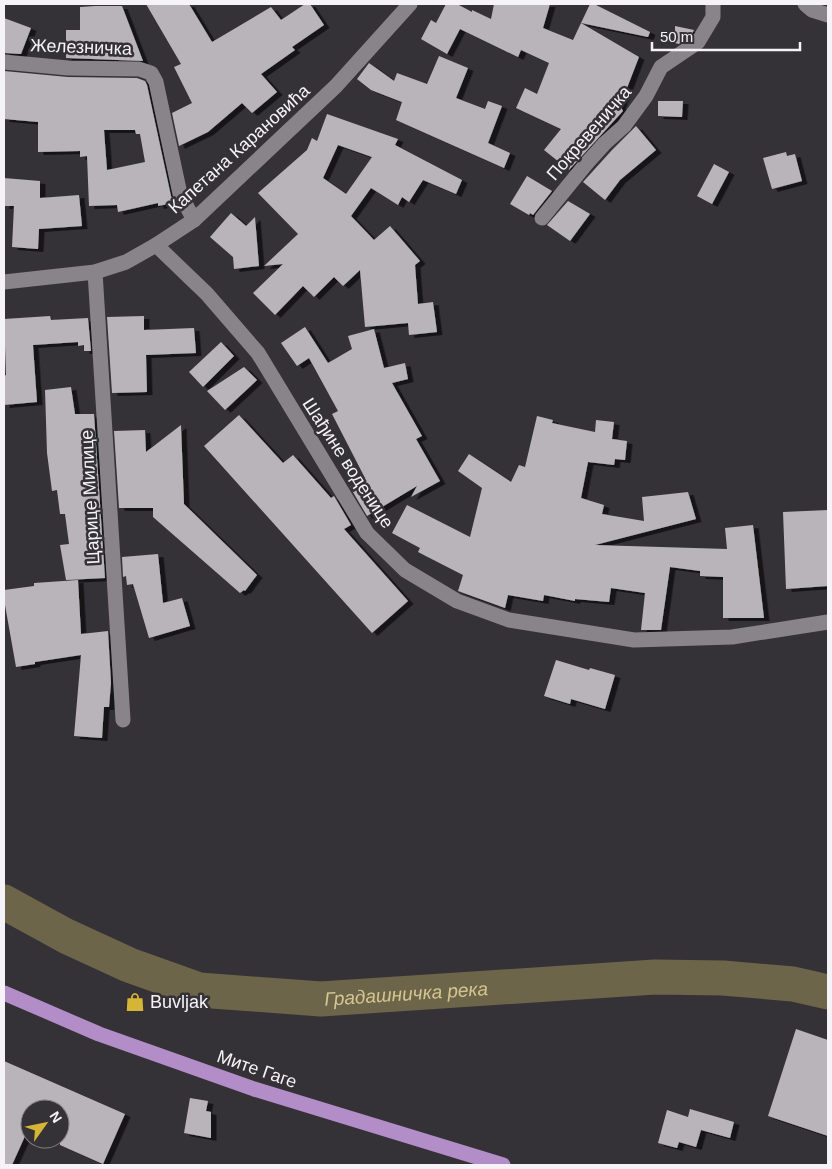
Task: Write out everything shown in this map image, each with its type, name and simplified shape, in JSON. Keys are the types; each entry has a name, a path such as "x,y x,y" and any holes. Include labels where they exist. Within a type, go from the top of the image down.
{"main road":[{"name":"Мите Гаге","path":"4,993 99,1034 254,1089 503,1165"}],"street":[{"name":"Капетана Карановића","path":"4,282 95,272 126,262 194,220 336,86 410,4"},
{"name":"Покревеничка","path":"542,218 598,150 624,126 646,96 661,67 698,42 713,17 713,4"},
{"path":"805,4 812,10 828,15"},
{"name":"Железничка","path":"4,62 68,68 139,68 150,73 156,82 180,194 194,220"},
{"name":"Шађине воденице","path":"156,245 207,294 258,353 367,532 405,570 457,601 509,620 634,640 732,637 828,622"},
{"name":"Царице Милице","path":"95,272 123,720"}],"building":[{"path":"146,4 189,4 212,42 271,7 281,20 305,4 310,4 324,25 292,47 295,50 261,74 277,92 252,113 242,103 208,132 179,146 172,113 192,103 174,67 181,64"},
{"path":"446,4 457,4 491,19 494,4 550,4 543,28 573,40 581,23 639,57 620,106 623,111 569,170 544,150 561,129 516,108 525,88 537,94 549,63 521,50 518,57 460,29 447,54 421,39 431,20 436,23"},
{"path":"590,4 594,4 650,32 648,37 581,23"},
{"path":"122,6 143,61 66,58 66,30 80,30 80,7"},
{"path":"4,18 31,28 21,54 4,53"},
{"path":"675,26 694,30 691,35 679,44 675,43"},
{"path":"439,56 468,68 456,98 485,109 488,101 502,106 488,143 510,153 504,168 396,120 402,102 371,90 357,79 369,63 394,81 397,73 427,84"},
{"path":"4,71 68,77 137,78 145,81 174,203 158,206 158,203 118,212 117,205 89,206 87,156 80,157 80,151 38,152 38,122 4,119","holes":["104,130 135,130 136,134 140,134 145,162 107,170"]},
{"path":"658,101 683,101 682,117 658,116"},
{"path":"327,114 398,139 395,145 462,180 456,194 423,180 409,202 402,197 398,205 371,188 351,216 374,240 390,226 420,261 415,265 418,304 433,302 437,332 409,335 408,323 365,327 360,270 343,286 334,277 314,297 303,286 275,315 253,293 283,264 264,266 298,234 258,193 307,150 312,138 317,141","holes":["338,145 372,157 346,194 323,178"]},
{"path":"636,126 656,150 620,180 605,200 583,182"},
{"path":"786,152 787,156 795,154 802,181 772,189 763,158"},
{"path":"714,164 729,172 712,204 697,196"},
{"path":"527,176 552,191 533,215 530,213 529,215 510,204"},
{"path":"4,178 40,181 40,198 79,195 82,226 39,229 38,249 12,247 14,206 4,206"},
{"path":"568,201 590,214 570,241 547,225"},
{"path":"231,213 246,226 255,217 259,266 234,269 233,257 210,237"},
{"path":"50,316 51,320 88,318 91,351 84,351 84,345 78,346 78,342 33,345 37,402 4,405 4,376 6,375 4,319"},
{"path":"144,316 144,330 194,328 196,353 146,355 147,392 112,393 107,317"},
{"path":"305,327 328,363 352,349 348,336 374,329 384,368 405,363 408,379 392,383 422,436 416,439 440,481 411,497 417,486 367,516 350,487 365,478 332,414 338,411 309,358 297,366 281,343"},
{"path":"221,342 234,356 203,387 189,372"},
{"path":"244,367 257,380 225,410 207,391"},
{"path":"71,387 75,414 94,414 105,578 66,580 60,545 69,544 65,514 60,514 57,490 52,491 47,453 45,390"},
{"path":"239,415 283,463 293,455 331,498 334,496 351,525 344,529 408,601 372,633 204,446"},
{"path":"537,416 553,420 552,423 595,432 596,420 614,422 612,439 627,441 625,460 615,459 614,465 588,462 581,498 604,505 602,514 644,521 642,497 688,492 696,519 595,545 727,549 725,528 753,525 764,618 723,618 723,577 700,576 700,571 670,567 661,630 641,630 645,593 611,588 609,602 575,599 575,601 544,595 543,601 508,595 505,608 458,591 463,575 418,552 420,548 392,533 407,505 470,537 482,488 458,471 469,454 511,482 519,465 525,467"},
{"path":"181,425 184,504 257,575 245,591 240,593 153,517 153,508 119,508 114,431 145,430 146,452"},
{"path":"828,510 828,586 786,589 783,512"},
{"path":"158,554 163,603 182,598 190,626 149,638 133,584 127,585 126,576 123,577 122,557"},
{"path":"78,580 81,634 108,631 111,683 109,707 104,707 102,738 74,736 81,655 16,667 4,605 4,590 34,586 34,583"},
{"path":"556,660 589,670 590,668 615,675 605,709 571,699 570,704 544,696"},
{"path":"796,1029 828,1040 828,1136 768,1116"},
{"path":"4,1061 125,1114 103,1164 69,1149 70,1099 20,1099 20,1147 12,1165 4,1165"},
{"path":"190,1098 208,1101 206,1111 211,1112 211,1138 184,1133"},
{"path":"690,1109 734,1122 730,1138 701,1130 696,1147 679,1142 677,1148 658,1143 667,1110 688,1117"}],"waterway":[{"name":"Градашничка река","path":"4,902 66,936 129,965 199,990 321,999 655,977 723,978 793,984 828,992"}],"place":[{"name":"Buvljak","path":"135,1002"}]}
